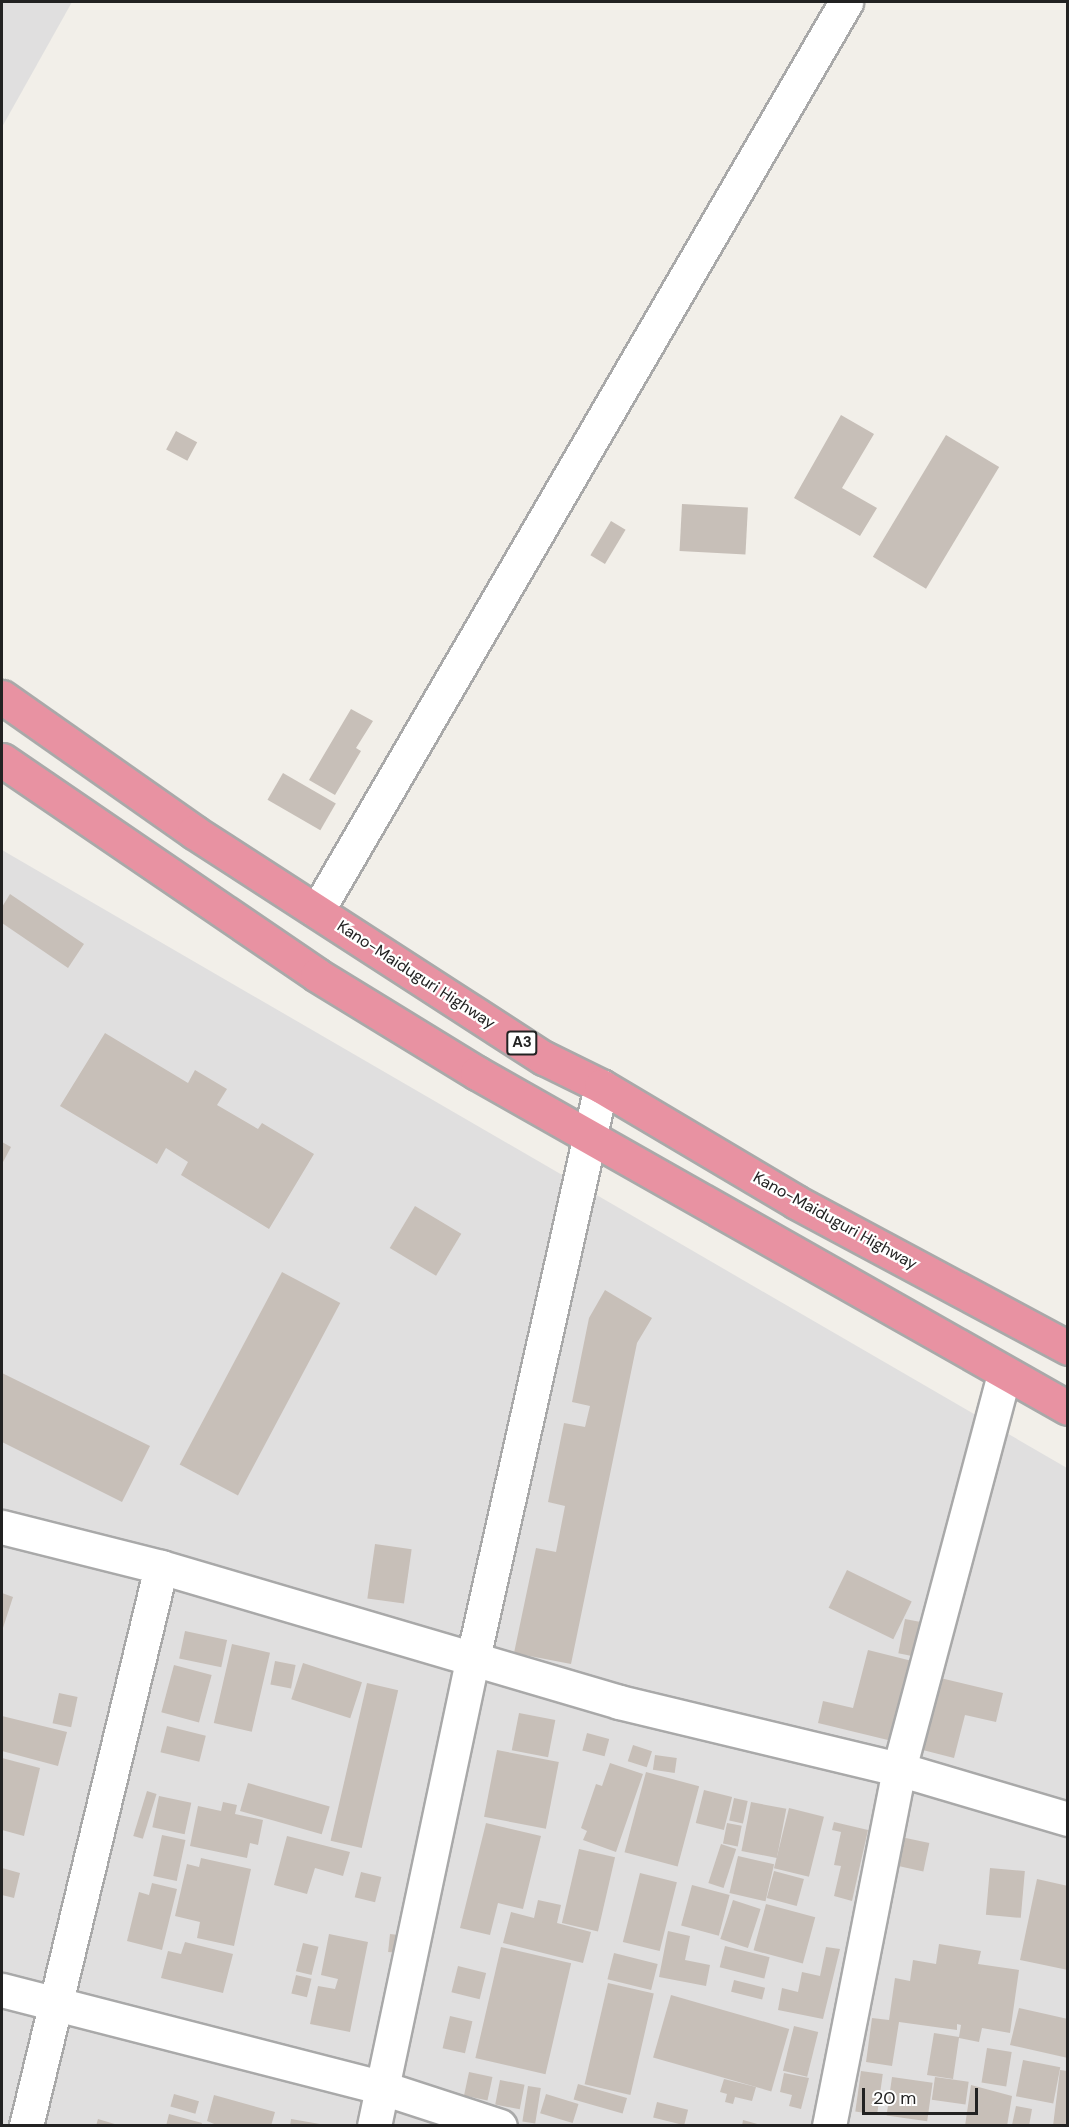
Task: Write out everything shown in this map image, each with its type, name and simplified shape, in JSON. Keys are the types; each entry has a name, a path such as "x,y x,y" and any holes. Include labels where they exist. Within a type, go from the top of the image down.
{"highway":[{"name":"Kano-Maiduguri Highway","path":"2,697 194,832 544,1058 601,1086 796,1202 1068,1348"},
{"path":"2,760 317,975 588,1139 1004,1375 1068,1408"}],"street":[{"path":"317,911 846,2"},
{"path":"374,2126 473,1658 601,1086"},
{"path":"829,2126 899,1769 1004,1375"},
{"path":"2,1527 161,1567 619,1702 899,1769 1068,1819"},
{"path":"26,2126 161,1567"},
{"path":"2,1990 56,2006 381,2087 500,2126"}],"shaded area":[{"path":"2,2 72,2 2,127"},
{"path":"2,850 1067,1468 1067,2125 2,2125"}],"building":[{"path":"841,415 874,434 842,488 877,508 860,536 794,498"},
{"path":"176,431 197,442 187,461 166,450"},
{"path":"946,435 999,467 926,589 873,557"},
{"path":"682,504 748,507 745,554 680,551"},
{"path":"611,521 626,530 605,564 590,555"},
{"path":"351,709 373,721 356,748 361,751 335,795 309,780"},
{"path":"283,773 336,804 320,830 268,800"},
{"path":"10,894 84,944 68,968 2,923 2,907"},
{"path":"105,1033 188,1083 195,1070 227,1089 217,1105 258,1129 262,1123 314,1154 269,1229 181,1175 188,1162 166,1148 157,1164 60,1106"},
{"path":"2,1142 11,1147 2,1164"},
{"path":"415,1206 461,1234 436,1276 390,1248"},
{"path":"282,1272 340,1303 238,1495 180,1464"},
{"path":"605,1290 652,1318 637,1343 571,1664 514,1653 536,1548 556,1552 565,1506 548,1502 564,1423 585,1427 590,1406 572,1402 589,1318"},
{"path":"2,1373 150,1446 122,1502 2,1442"},
{"path":"375,1544 412,1549 404,1604 367,1598"},
{"path":"847,1570 912,1602 893,1639 829,1608"},
{"path":"2,1593 13,1597 2,1631"},
{"path":"905,1619 925,1623 918,1657 898,1653"},
{"path":"185,1631 227,1640 221,1667 179,1658"},
{"path":"232,1644 270,1653 252,1732 214,1723"},
{"path":"868,1650 912,1661 892,1741 818,1723 823,1701 853,1708"},
{"path":"275,1661 296,1665 291,1689 270,1685"},
{"path":"303,1663 362,1682 350,1718 291,1699"},
{"path":"174,1665 212,1675 199,1722 161,1712"},
{"path":"932,1676 1003,1693 996,1722 965,1715 954,1758 915,1748"},
{"path":"367,1683 398,1690 362,1848 331,1841"},
{"path":"59,1693 78,1697 71,1727 53,1723"},
{"path":"519,1713 555,1720 548,1757 512,1750"},
{"path":"2,1716 67,1732 58,1766 2,1751"},
{"path":"167,1726 206,1736 199,1762 160,1752"},
{"path":"587,1733 609,1739 605,1756 582,1750"},
{"path":"633,1745 652,1751 647,1767 628,1761"},
{"path":"497,1750 559,1762 546,1829 484,1817"},
{"path":"655,1755 677,1758 675,1773 653,1770"},
{"path":"2,1758 40,1768 24,1836 2,1830"},
{"path":"610,1763 643,1774 616,1852 583,1840 587,1831 581,1828 596,1784 602,1786"},
{"path":"646,1772 699,1786 678,1866 625,1852"},
{"path":"248,1783 330,1806 322,1834 240,1811"},
{"path":"704,1790 732,1797 724,1830 696,1823"},
{"path":"147,1791 157,1794 143,1839 133,1836"},
{"path":"159,1796 191,1803 185,1834 152,1827"},
{"path":"734,1798 748,1801 743,1823 729,1820"},
{"path":"223,1802 237,1805 235,1814 263,1820 258,1845 250,1843 247,1858 190,1846 198,1806 221,1811"},
{"path":"751,1802 786,1809 777,1858 741,1851"},
{"path":"789,1808 824,1817 809,1877 774,1868"},
{"path":"834,1822 868,1830 852,1901 834,1896 841,1866 834,1865 841,1832 832,1830"},
{"path":"486,1823 541,1836 523,1909 498,1903 490,1935 460,1928"},
{"path":"727,1823 742,1826 738,1846 723,1844"},
{"path":"162,1835 185,1840 177,1881 153,1876"},
{"path":"287,1836 350,1852 343,1876 315,1868 307,1894 274,1885"},
{"path":"901,1837 929,1843 923,1871 895,1865"},
{"path":"721,1844 736,1849 724,1888 708,1883"},
{"path":"579,1849 615,1857 598,1931 562,1923"},
{"path":"738,1856 774,1864 766,1901 729,1893"},
{"path":"201,1858 251,1869 234,1946 197,1938 200,1922 175,1916 187,1864 199,1867"},
{"path":"2,1868 20,1873 14,1898 2,1895"},
{"path":"990,1868 1025,1871 1021,1918 986,1915"},
{"path":"774,1871 804,1879 797,1906 767,1898"},
{"path":"361,1872 381,1877 375,1902 355,1897"},
{"path":"640,1873 677,1882 660,1951 623,1942"},
{"path":"1037,1879 1068,1886 1068,1970 1020,1960"},
{"path":"152,1883 177,1889 162,1950 127,1941 139,1892 149,1895"},
{"path":"692,1885 730,1895 719,1936 681,1926"},
{"path":"538,1900 561,1905 557,1923 591,1932 583,1963 503,1943 511,1912 534,1918"},
{"path":"733,1900 761,1909 748,1948 720,1939"},
{"path":"766,1904 815,1917 803,1964 754,1950"},
{"path":"668,1931 690,1936 685,1960 710,1965 706,1986 659,1977"},
{"path":"329,1934 368,1942 350,2032 310,2024 318,1986 335,1989 338,1979 321,1975"},
{"path":"390,1934 399,1935 397,1953 388,1952"},
{"path":"185,1942 233,1954 223,1993 161,1978 168,1951 181,1954"},
{"path":"303,1943 319,1947 312,1975 296,1971"},
{"path":"939,1944 981,1951 978,1964 1019,1970 1010,2033 982,2028 979,2042 959,2038 953,2079 927,2075 934,2033 959,2037 961,2025 957,2024 957,2030 899,2022 892,2066 866,2062 872,2018 889,2020 895,1978 910,1981 913,1960 936,1964"},
{"path":"725,1946 770,1957 764,1978 720,1967"},
{"path":"501,1947 571,1963 546,2074 475,2058"},
{"path":"826,1947 840,1949 823,2019 778,2010 782,1988 798,1992 802,1972 820,1976"},
{"path":"614,1953 658,1964 651,1990 607,1979"},
{"path":"458,1966 486,1973 480,1999 451,1992"},
{"path":"296,1975 312,1979 307,1997 291,1993"},
{"path":"734,1980 765,1988 762,1999 731,1992"},
{"path":"608,1983 654,1994 630,2095 585,2084"},
{"path":"671,1995 789,2029 771,2091 653,2057"},
{"path":"1019,2008 1068,2019 1068,2058 1010,2045"},
{"path":"450,2016 472,2021 465,2053 443,2048"},
{"path":"794,2026 818,2032 807,2077 783,2071"},
{"path":"987,2048 1012,2052 1006,2086 982,2083"},
{"path":"1023,2060 1060,2067 1053,2104 1016,2096"},
{"path":"1060,2070 1068,2071 1068,2126 1053,2126"},
{"path":"861,2071 883,2074 877,2115 855,2112"},
{"path":"469,2072 492,2077 487,2100 464,2095"},
{"path":"784,2073 809,2078 801,2109 789,2106 792,2095 780,2092"},
{"path":"892,2077 933,2083 927,2121 887,2116"},
{"path":"935,2077 969,2082 965,2105 932,2100"},
{"path":"724,2079 756,2087 752,2101 735,2097 733,2104 725,2102 727,2094 720,2092"},
{"path":"500,2080 525,2085 520,2109 495,2105"},
{"path":"578,2084 627,2098 623,2113 574,2099"},
{"path":"971,2085 1012,2096 1007,2126 965,2126"},
{"path":"528,2086 541,2088 535,2124 522,2122"},
{"path":"174,2094 199,2101 195,2114 170,2106"},
{"path":"546,2094 579,2104 573,2123 540,2113"},
{"path":"214,2095 275,2112 271,2126 219,2126 207,2121"},
{"path":"657,2102 688,2110 684,2125 653,2118"},
{"path":"1016,2106 1032,2109 1029,2126 1012,2125"},
{"path":"169,2114 202,2123 201,2126 166,2126"},
{"path":"98,2119 118,2125 118,2126 96,2126"},
{"path":"291,2119 320,2124 320,2126 290,2126"},
{"path":"743,2120 761,2125 761,2126 742,2126"}]}
